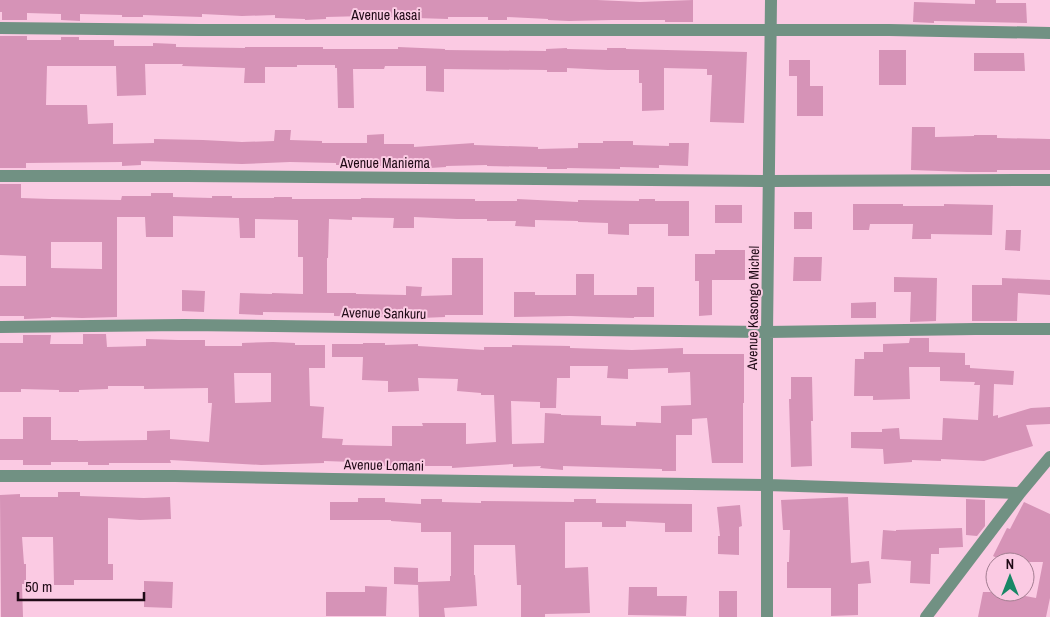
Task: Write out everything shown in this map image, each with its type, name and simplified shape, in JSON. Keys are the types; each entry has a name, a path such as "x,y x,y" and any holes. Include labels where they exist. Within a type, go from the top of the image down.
{"street":[{"name":"Avenue Kasongo Michel","path":"767,617 771,0"},
{"name":"Avenue kasai","path":"0,28 199,30 889,30 1050,33"},
{"name":"Avenue Maniema","path":"0,176 770,181 1050,180"},
{"name":"Avenue Sankuru","path":"0,327 184,325 768,332 1050,329"},
{"path":"926,617 1020,493 1050,457"},
{"name":"Avenue Lomani","path":"0,476 175,476 333,480 767,485 1020,493"}],"building":[{"path":"0,0 597,0 640,2 693,0 693,22 665,22 665,20 569,21 507,17 507,20 488,20 488,17 448,17 448,19 416,18 416,20 397,20 397,17 365,16 326,17 326,19 305,20 275,18 275,15 202,14 202,17 143,15 143,17 122,17 122,15 80,14 80,21 61,20 61,14 27,13 27,20 2,20"},
{"path":"975,0 996,0 996,3 1026,3 1027,23 913,22 914,2 975,4"},
{"path":"0,36 27,36 27,40 61,40 61,37 79,37 79,40 114,40 114,46 153,46 153,43 176,44 176,47 398,49 398,47 445,50 546,51 546,49 567,48 607,50 607,48 626,48 747,52 744,123 710,122 712,75 707,75 707,69 664,68 664,110 642,111 642,83 639,83 639,70 567,68 567,72 547,72 547,70 444,69 444,92 426,91 426,66 385,66 384,69 353,69 354,108 338,108 337,68 335,68 335,65 265,67 265,83 244,83 245,68 182,66 183,64 145,64 146,95 117,96 116,66 47,66 46,105 87,105 88,124 113,123 113,144 154,143 154,139 242,142 274,141 275,130 291,130 290,140 322,141 322,143 367,143 367,135 384,134 384,144 414,144 414,147 474,143 474,145 538,147 538,149 578,148 578,143 603,143 603,141 633,141 633,145 669,146 669,143 689,143 688,166 659,165 659,168 620,167 620,169 547,169 547,167 487,165 394,168 394,166 336,165 336,163 242,164 141,161 141,165 122,166 122,162 26,163 26,168 0,168"},
{"path":"879,50 906,50 906,85 879,85"},
{"path":"974,53 1024,53 1025,71 974,71"},
{"path":"789,60 810,60 810,86 823,86 823,116 797,116 797,76 789,76"},
{"path":"912,127 935,127 935,137 997,135 997,138 1050,139 1050,170 967,172 911,170"},
{"path":"0,184 21,184 21,198 50,199 121,200 122,196 151,196 151,193 173,193 173,197 212,198 212,196 232,196 232,198 292,197 292,199 475,199 475,201 517,201 517,199 578,202 578,200 639,201 639,199 655,199 655,201 689,201 689,236 668,236 668,224 629,224 629,235 608,234 608,223 578,221 535,220 535,227 515,226 516,221 414,217 414,228 393,228 394,218 352,217 352,220 329,219 327,293 406,295 406,286 422,287 421,296 452,295 452,258 483,258 483,315 445,315 445,317 421,318 334,316 334,313 263,312 263,315 239,314 240,293 303,294 303,257 298,257 298,220 255,219 255,238 240,238 239,218 173,216 173,237 146,237 145,217 117,217 117,317 24,319 24,316 0,316 0,286 26,286 26,256 0,255","holes":["51,242 102,242 102,269 51,268"]},
{"path":"853,204 903,204 903,206 944,206 944,204 993,205 992,235 931,234 931,239 912,239 913,224 870,224 869,230 853,230"},
{"path":"715,205 742,205 742,223 715,223"},
{"path":"794,212 812,212 812,229 794,229"},
{"path":"1006,230 1021,230 1020,251 1005,250"},
{"path":"715,250 745,250 745,280 712,280 712,315 699,316 699,281 695,281 695,254 715,254"},
{"path":"794,257 822,257 821,281 793,281"},
{"path":"576,274 594,274 594,295 637,295 637,287 654,287 654,317 514,317 514,292 535,292 535,295 576,295"},
{"path":"894,277 937,278 936,321 910,322 911,292 894,292"},
{"path":"1002,278 1050,280 1050,295 1018,293 1017,321 972,321 972,285 1002,285"},
{"path":"182,290 205,291 204,312 182,311"},
{"path":"876,302 876,318 851,318 851,303"},
{"path":"83,334 106,334 107,347 146,346 146,339 205,340 205,346 242,346 242,343 273,342 295,343 295,345 325,345 325,368 309,368 310,406 324,407 322,438 343,439 342,445 392,446 392,426 423,426 422,423 466,423 466,444 496,442 494,395 457,391 458,379 418,378 419,391 388,392 388,381 362,380 363,357 332,357 332,344 418,344 418,346 484,350 484,347 512,347 512,345 632,350 683,348 683,354 744,354 743,463 712,463 707,418 692,419 692,435 676,435 676,471 563,466 563,470 540,468 541,466 513,467 513,464 452,468 452,466 354,466 354,462 324,461 324,463 261,465 170,460 171,463 88,465 88,462 51,462 51,465 23,465 23,460 0,460 0,439 23,439 23,417 51,417 51,440 147,440 147,431 170,430 170,439 209,442 212,403 208,403 208,388 144,389 144,386 108,386 108,389 79,390 79,392 21,389 21,392 0,392 0,343 23,343 23,335 51,335 50,344 83,344","holes":["570,366 608,366 607,378 628,379 628,369 668,368 668,373 690,372 691,405 661,406 661,423 636,422 636,426 601,425 601,416 545,413 544,443 512,444 511,401 540,402 540,408 556,408 557,378 570,378","234,373 271,373 271,402 235,403"]},
{"path":"910,338 929,338 929,352 965,353 965,365 970,365 970,368 1014,371 1013,385 994,384 993,416 998,415 998,418 1031,408 1050,407 1050,424 1026,425 1033,446 984,461 941,459 941,461 912,460 912,462 884,464 883,449 851,448 851,432 882,432 882,429 899,428 900,439 942,440 943,418 978,420 980,385 974,385 975,382 940,381 940,367 909,367 910,399 873,400 873,396 854,396 855,359 864,359 864,352 883,352 883,344 909,343"},
{"path":"791,377 812,377 812,466 791,467 789,399 791,399"},
{"path":"58,492 80,492 80,496 170,497 171,519 108,518 108,564 113,564 113,580 74,580 74,585 54,585 53,537 22,537 24,564 26,564 26,584 22,584 23,617 1,617 0,495 20,494 20,497 58,497"},
{"path":"848,497 851,563 869,561 871,583 858,584 858,615 831,616 831,588 787,588 790,530 783,530 781,500"},
{"path":"358,498 385,498 385,502 421,504 421,499 442,499 442,502 481,503 481,501 574,502 574,499 596,499 596,503 692,504 692,532 665,532 665,523 626,521 626,527 602,527 602,522 565,522 565,568 588,567 590,613 545,614 545,617 521,617 521,585 517,585 515,545 474,545 477,606 444,608 445,617 419,617 418,582 450,581 451,532 421,532 421,523 391,520 330,520 330,502 358,502"},
{"path":"966,499 985,500 985,526 977,536 966,535"},
{"path":"1024,502 1050,514 1050,598 1046,617 978,617 983,592 985,592 985,602 1035,602 1043,562 1035,562 1035,552 995,552 1007,528 1010,529"},
{"path":"740,505 742,526 739,527 739,555 718,554 718,536 720,536 717,507"},
{"path":"962,528 963,547 939,548 939,554 931,554 930,584 910,583 911,561 881,559 883,530"},
{"path":"394,567 418,568 418,585 394,584"},
{"path":"144,581 173,582 172,608 144,607"},
{"path":"365,586 387,587 386,616 326,616 326,592 365,592"},
{"path":"629,587 657,587 657,596 687,596 686,616 628,615"},
{"path":"719,591 737,591 737,617 719,617"}]}
